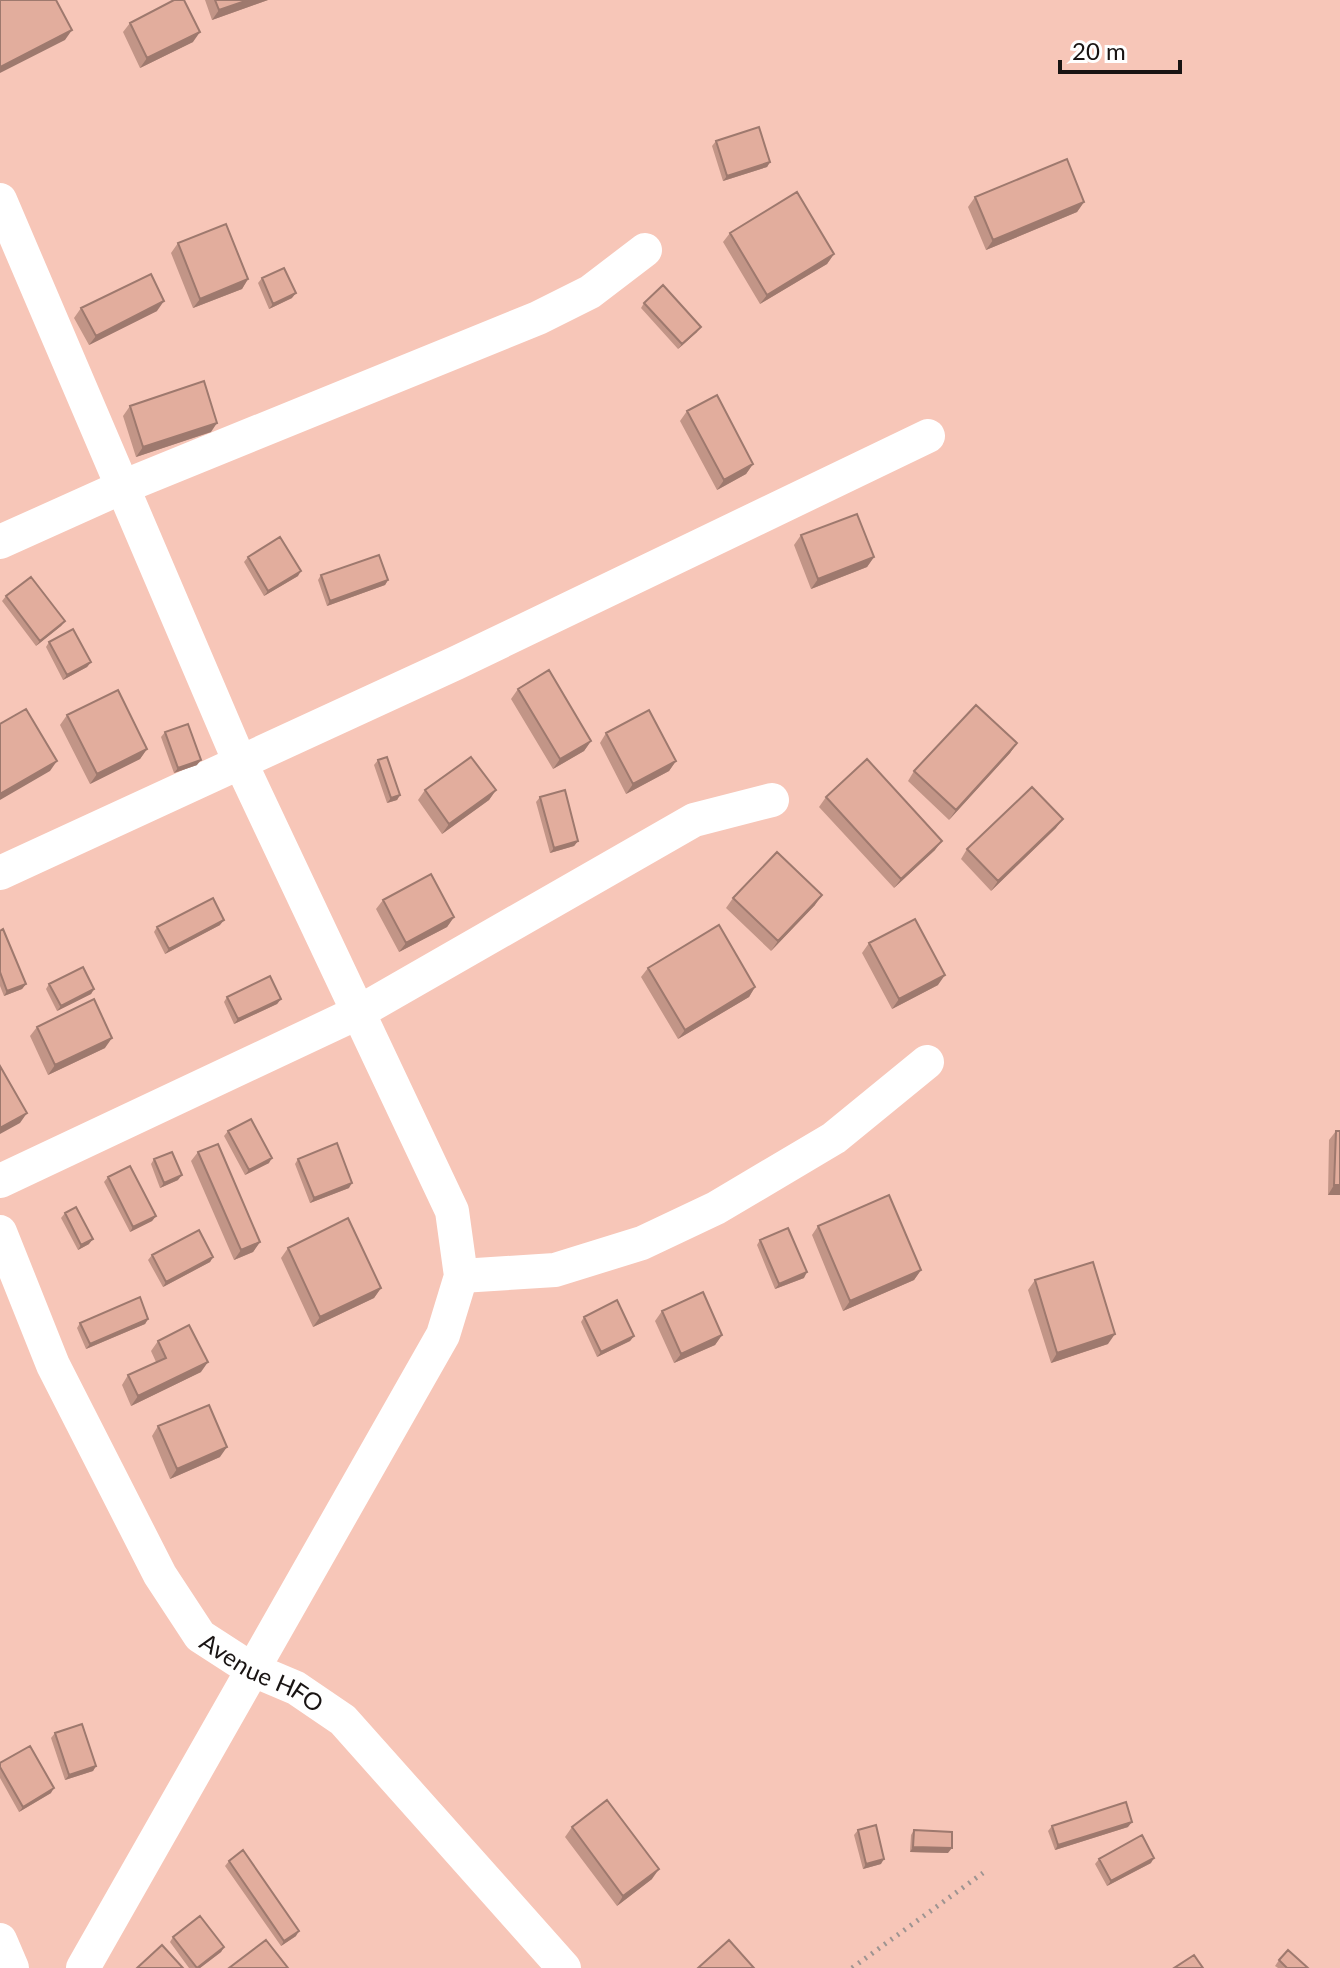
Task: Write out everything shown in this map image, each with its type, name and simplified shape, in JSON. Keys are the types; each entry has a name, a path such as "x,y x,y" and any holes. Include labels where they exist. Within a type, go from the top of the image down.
{"street":[{"path":"2,210 120,488 242,762 452,1211 461,1276 443,1335 83,1968"},
{"path":"0,542 120,488 538,318 590,292 645,250"},
{"path":"0,873 242,762 928,436"},
{"path":"0,1181 359,1012 694,820 772,800"},
{"path":"461,1276 555,1270 642,1243 716,1208 834,1138 927,1062"},
{"name":"Avenue HFO","path":"0,1232 53,1365 160,1575 200,1636 251,1669 296,1688 343,1720 564,1968"},
{"path":"0,1940 12,1968"}],"path":[{"path":"852,1968 983,1873"}],"shaded area":[{"path":"0,0 1340,0 1340,1968 0,1968"}],"building":[{"path":"0,0 56,0 72,30 0,67"},
{"path":"174,0 184,0 200,32 147,58 130,23"},
{"path":"215,0 248,0 219,10"},
{"path":"759,127 770,162 727,176 716,141"},
{"path":"1067,159 1084,202 993,240 975,197"},
{"path":"797,192 834,254 767,295 730,233"},
{"path":"226,224 248,279 200,299 178,243"},
{"path":"284,268 296,293 273,304 262,278"},
{"path":"151,274 164,301 96,336 81,308"},
{"path":"663,285 701,327 682,344 644,303"},
{"path":"204,381 217,423 143,447 130,406"},
{"path":"717,395 753,464 724,480 687,411"},
{"path":"857,514 874,557 818,579 801,535"},
{"path":"280,537 301,571 268,591 248,557"},
{"path":"379,555 388,580 330,601 321,575"},
{"path":"31,577 65,621 40,641 6,596"},
{"path":"73,629 91,662 67,675 49,642"},
{"path":"549,670 591,741 560,759 518,689"},
{"path":"118,690 147,749 97,774 67,715"},
{"path":"976,705 1017,743 956,810 914,771"},
{"path":"26,709 57,761 0,794 0,724"},
{"path":"649,710 676,761 633,784 606,733"},
{"path":"188,724 201,760 178,768 165,732"},
{"path":"387,757 400,795 391,798 378,760"},
{"path":"471,757 496,790 449,824 425,790"},
{"path":"867,759 942,841 901,879 826,797"},
{"path":"1032,787 1063,819 998,881 967,849"},
{"path":"565,790 578,841 554,848 540,797"},
{"path":"777,852 822,895 778,941 733,898"},
{"path":"431,874 454,917 406,943 383,900"},
{"path":"213,898 224,920 169,949 157,927"},
{"path":"915,919 945,975 899,999 869,943"},
{"path":"719,925 755,987 685,1030 648,968"},
{"path":"3,929 26,984 7,991 0,972 0,931"},
{"path":"83,967 94,989 61,1006 49,984"},
{"path":"270,976 281,999 238,1019 227,997"},
{"path":"94,999 112,1038 55,1065 37,1027"},
{"path":"0,1066 27,1113 0,1128"},
{"path":"251,1119 272,1158 249,1170 228,1131"},
{"path":"1336,1131 1340,1131 1340,1185 1334,1185"},
{"path":"337,1143 352,1183 314,1198 298,1159"},
{"path":"218,1144 260,1242 241,1250 198,1152"},
{"path":"172,1152 182,1175 164,1183 154,1159"},
{"path":"130,1166 156,1216 133,1227 108,1177"},
{"path":"889,1195 921,1270 850,1301 818,1226"},
{"path":"76,1207 93,1239 81,1245 65,1213"},
{"path":"348,1218 381,1288 320,1317 288,1248"},
{"path":"788,1228 807,1272 779,1284 760,1240"},
{"path":"199,1230 213,1257 166,1282 152,1255"},
{"path":"1093,1262 1115,1334 1057,1353 1035,1280"},
{"path":"703,1292 722,1335 681,1354 662,1311"},
{"path":"140,1297 148,1319 90,1344 80,1323"},
{"path":"617,1300 634,1336 601,1352 584,1317"},
{"path":"189,1325 208,1362 138,1396 128,1375 166,1358 158,1341"},
{"path":"209,1405 227,1447 177,1469 158,1426"},
{"path":"82,1724 96,1766 69,1775 55,1733"},
{"path":"30,1746 54,1788 23,1807 0,1763"},
{"path":"607,1800 659,1869 623,1896 572,1827"},
{"path":"1126,1802 1132,1822 1058,1845 1052,1826"},
{"path":"876,1825 884,1859 866,1864 858,1830"},
{"path":"914,1830 952,1832 952,1848 913,1847"},
{"path":"1142,1835 1154,1858 1111,1881 1099,1859"},
{"path":"243,1850 299,1931 284,1941 229,1861"},
{"path":"200,1916 224,1947 197,1968 173,1937"},
{"path":"266,1940 288,1968 229,1968"},
{"path":"729,1940 754,1968 698,1968"},
{"path":"162,1945 183,1968 137,1968"},
{"path":"1288,1950 1308,1968 1287,1968 1279,1960"},
{"path":"1194,1955 1203,1968 1174,1968"}]}
